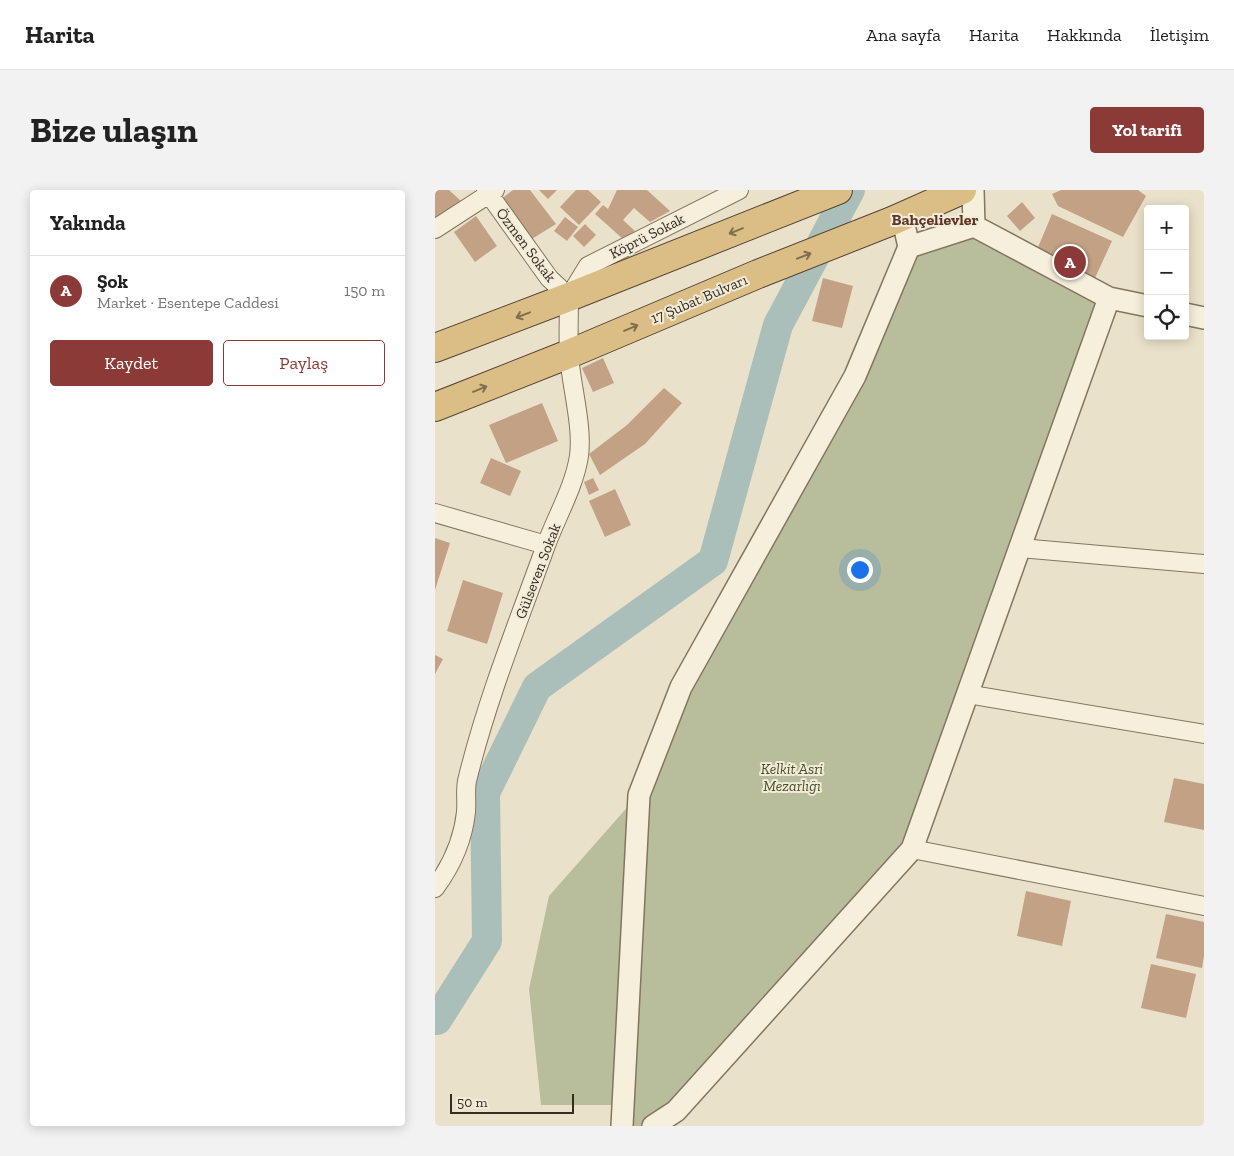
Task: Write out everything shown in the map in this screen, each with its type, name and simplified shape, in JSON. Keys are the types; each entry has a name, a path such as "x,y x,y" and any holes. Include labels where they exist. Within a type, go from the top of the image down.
{"highway":[{"path":"435,348 569,298 838,190"},
{"name":"17 Şubat Bulvarı","path":"435,407 897,219 962,190"}],"street":[{"name":"Köprü Sokak","path":"569,298 589,266 739,190"},
{"path":"973,190 974,226"},
{"name":"Özmen Sokak","path":"490,192 549,278 569,298"},
{"path":"435,229 490,192"},
{"path":"623,1126 639,794 681,687 855,376 909,246 897,219"},
{"path":"909,246 974,226 1109,298 1144,305"},
{"name":"Gülseven Sokak","path":"435,888 454,858 460,842 467,804 466,784 489,701 546,545 576,470 580,438 569,354 569,298"},
{"path":"653,1126 676,1111 912,849 1109,298"},
{"path":"1189,315 1204,318"},
{"path":"435,513 546,545"},
{"path":"1020,548 1204,564"},
{"path":"967,694 1204,734"},
{"path":"912,849 1204,906"}],"green space":[{"name":"Kelkit Asri Mezarlığı","path":"974,226 1109,298 912,849 653,1126 622,1126 623,1105 541,1105 529,989 549,896 639,794 681,687 855,376 909,247"}],"building":[{"path":"435,190 449,190 461,201 440,222 435,217"},
{"path":"513,190 530,190 556,224 527,242 500,200"},
{"path":"539,190 557,190 548,199"},
{"path":"576,190 588,190 601,202 579,225 560,207"},
{"path":"617,190 647,190 670,211 650,222 634,208 623,220 635,231 623,239 595,214 603,205 608,209"},
{"path":"1061,190 1138,190 1146,196 1123,237 1058,206 1052,194"},
{"path":"1022,202 1035,218 1020,231 1007,216"},
{"path":"1052,214 1112,241 1095,278 1036,252"},
{"path":"476,216 497,246 475,262 454,232"},
{"path":"565,217 578,227 567,241 554,231"},
{"path":"585,224 596,235 584,247 573,236"},
{"path":"823,278 853,286 842,328 812,321"},
{"path":"603,358 614,383 593,392 582,368"},
{"path":"664,388 682,403 645,444 600,475 589,454 627,425"},
{"path":"542,403 558,441 506,463 489,425"},
{"path":"491,458 521,471 510,496 480,483"},
{"path":"593,478 599,490 589,495 584,482"},
{"path":"615,489 631,525 605,537 589,501"},
{"path":"435,538 450,543 435,590"},
{"path":"463,580 503,593 487,644 447,631"},
{"path":"435,655 443,659 435,674"},
{"path":"1174,778 1204,784 1204,830 1164,822"},
{"path":"1026,891 1071,901 1062,946 1017,936"},
{"path":"1166,914 1204,922 1202,968 1156,958"},
{"path":"1151,964 1196,974 1186,1018 1141,1008"}],"waterway":[{"path":"435,1020 437,1020 487,941 485,793 537,687 713,561 778,325 850,190"}],"place":[{"name":"Şok","path":"1070,262"}],"district":[{"name":"Bahçelievler","path":"935,219"}]}
